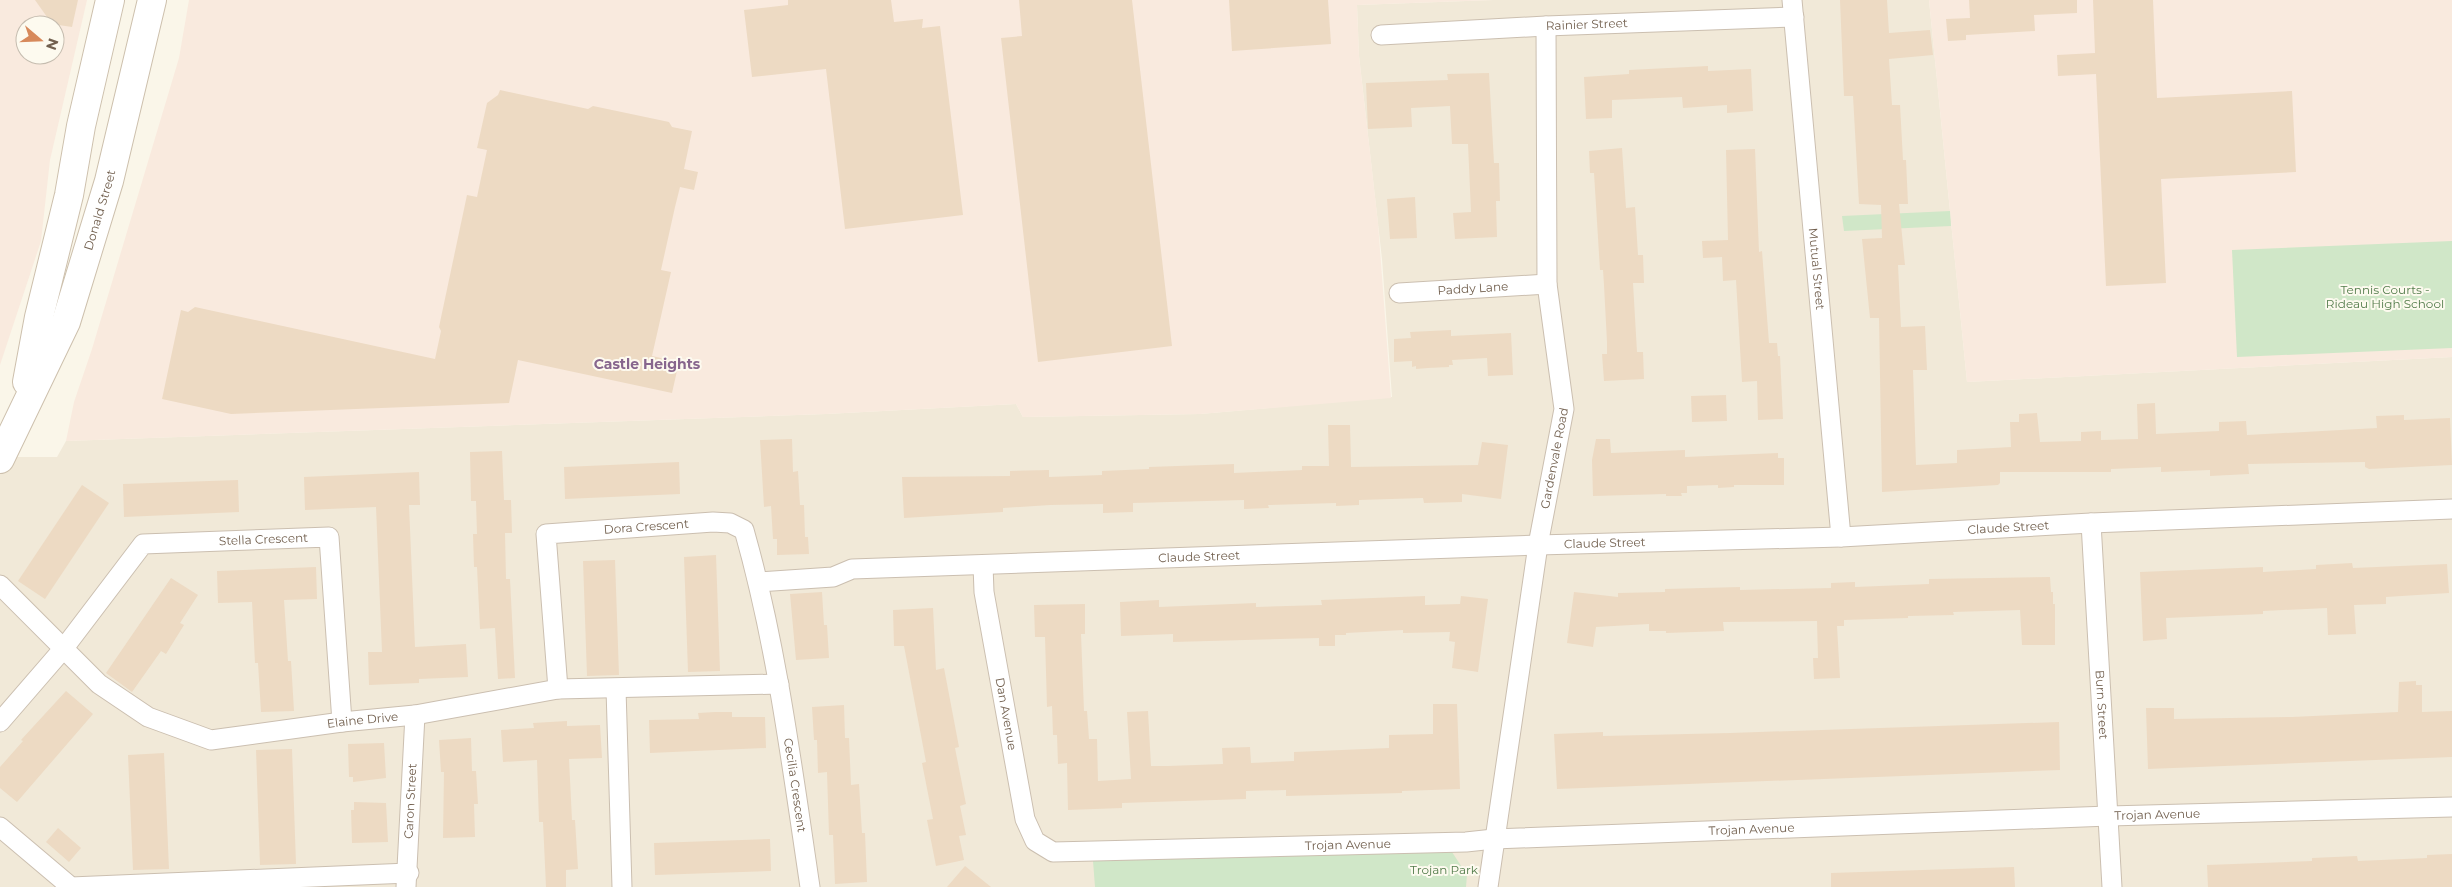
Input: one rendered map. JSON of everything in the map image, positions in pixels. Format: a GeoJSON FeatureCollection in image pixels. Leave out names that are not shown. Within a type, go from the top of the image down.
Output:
{"type":"FeatureCollection","features":[{"type":"Feature","properties":{"kind":"street","name":"Donald Street"},"geometry":{"type":"LineString","coordinates":[[22,413],[39,317],[69,194],[81,126],[110,0]]}},
{"type":"Feature","properties":{"kind":"street","name":"Donald Street"},"geometry":{"type":"LineString","coordinates":[[0,459],[66,322],[109,181],[152,0]]}},
{"type":"Feature","properties":{"kind":"street","name":"Rainier Street"},"geometry":{"type":"LineString","coordinates":[[1381,35],[1793,9]]}},
{"type":"Feature","properties":{"kind":"street","name":"Mutual Street"},"geometry":{"type":"LineString","coordinates":[[1793,9],[1841,537]]}},
{"type":"Feature","properties":{"kind":"street","name":"Gardenvale Road"},"geometry":{"type":"LineString","coordinates":[[1488,887],[1538,545],[1564,409],[1547,284],[1546,26]]}},
{"type":"Feature","properties":{"kind":"street","name":"Paddy Lane"},"geometry":{"type":"LineString","coordinates":[[1399,293],[1547,284]]}},
{"type":"Feature","properties":{"kind":"street","name":"Claude Street"},"geometry":{"type":"LineString","coordinates":[[759,582],[833,578],[852,569],[1538,545],[1841,537],[2091,523],[2452,509]]}},
{"type":"Feature","properties":{"kind":"street","name":"Dora Crescent"},"geometry":{"type":"LineString","coordinates":[[558,689],[546,534],[730,523],[744,530],[759,582],[779,684]]}},
{"type":"Feature","properties":{"kind":"street","name":"Burn Street"},"geometry":{"type":"LineString","coordinates":[[2091,523],[2112,887]]}},
{"type":"Feature","properties":{"kind":"street","name":"Stella Crescent"},"geometry":{"type":"LineString","coordinates":[[64,648],[142,544],[329,537],[342,722]]}},
{"type":"Feature","properties":{"kind":"street","name":"Dan Avenue"},"geometry":{"type":"LineString","coordinates":[[983,565],[984,592],[1025,819],[1035,841],[1053,852]]}},
{"type":"Feature","properties":{"kind":"street","name":"Elaine Drive"},"geometry":{"type":"LineString","coordinates":[[0,585],[99,684],[148,717],[211,740],[342,722],[416,715],[558,689],[779,684]]}},
{"type":"Feature","properties":{"kind":"street"},"geometry":{"type":"LineString","coordinates":[[0,722],[64,648]]}},
{"type":"Feature","properties":{"kind":"street","name":"Cecilia Crescent"},"geometry":{"type":"LineString","coordinates":[[779,684],[810,887]]}},
{"type":"Feature","properties":{"kind":"street"},"geometry":{"type":"LineString","coordinates":[[616,689],[622,887]]}},
{"type":"Feature","properties":{"kind":"street","name":"Caron Street"},"geometry":{"type":"LineString","coordinates":[[408,880],[416,715]]}},
{"type":"Feature","properties":{"kind":"street","name":"Trojan Avenue"},"geometry":{"type":"LineString","coordinates":[[1053,852],[1466,842],[1494,839],[2109,816],[2452,808]]}},
{"type":"Feature","properties":{"kind":"street"},"geometry":{"type":"LineString","coordinates":[[0,827],[71,887],[408,880]]}},
{"type":"Feature","properties":{"kind":"shaded area"},"geometry":{"type":"Polygon","coordinates":[[[0,0],[87,0],[50,160],[41,241],[0,365],[0,0]]]}},
{"type":"Feature","properties":{"kind":"shaded area"},"geometry":{"type":"Polygon","coordinates":[[[189,0],[1493,0],[1357,5],[1359,56],[1378,223],[1391,398],[1200,414],[1023,417],[1016,404],[826,414],[66,441],[74,402],[92,349],[179,58],[189,0]]]}},
{"type":"Feature","properties":{"kind":"shaded area"},"geometry":{"type":"Polygon","coordinates":[[[1493,0],[1929,0],[1967,382],[2452,357],[2452,887],[0,887],[0,457],[57,457],[66,441],[826,414],[1016,404],[1023,417],[1200,414],[1392,397],[1382,259],[1359,56],[1357,5],[1493,0]]]}},
{"type":"Feature","properties":{"kind":"shaded area"},"geometry":{"type":"Polygon","coordinates":[[[1929,0],[2452,0],[2452,357],[1967,382],[1929,0]]]}},
{"type":"Feature","properties":{"kind":"green space"},"geometry":{"type":"Polygon","coordinates":[[[1950,211],[1951,226],[1844,231],[1842,216],[1950,211]]]}},
{"type":"Feature","properties":{"kind":"green space","name":"Tennis Courts - Rideau High School"},"geometry":{"type":"Polygon","coordinates":[[[2452,241],[2452,348],[2237,357],[2232,250],[2452,241]]]}},
{"type":"Feature","properties":{"kind":"green space","name":"Trojan Park"},"geometry":{"type":"Polygon","coordinates":[[[1452,852],[1467,875],[1466,887],[1095,887],[1093,861],[1452,852]]]}},
{"type":"Feature","properties":{"kind":"building"},"geometry":{"type":"Polygon","coordinates":[[[35,0],[78,0],[72,27],[65,26],[65,15],[46,15],[35,0]]]}},
{"type":"Feature","properties":{"kind":"building"},"geometry":{"type":"Polygon","coordinates":[[[788,0],[891,0],[894,22],[923,19],[922,28],[940,26],[963,215],[845,229],[826,69],[752,77],[744,10],[788,5],[788,0]]]}},
{"type":"Feature","properties":{"kind":"building"},"geometry":{"type":"Polygon","coordinates":[[[1019,0],[1132,0],[1172,346],[1038,362],[1001,38],[1022,36],[1019,0]]]}},
{"type":"Feature","properties":{"kind":"building"},"geometry":{"type":"Polygon","coordinates":[[[1229,0],[1328,0],[1331,44],[1232,51],[1229,0]]]}},
{"type":"Feature","properties":{"kind":"building"},"geometry":{"type":"Polygon","coordinates":[[[1840,0],[1887,0],[1889,33],[1930,30],[1933,55],[1889,59],[1892,105],[1900,105],[1903,160],[1906,160],[1908,204],[1899,204],[1905,265],[1898,265],[1901,327],[1925,326],[1927,370],[1913,370],[1916,465],[1957,463],[1957,450],[2011,447],[2010,422],[2019,422],[2019,414],[2037,413],[2040,442],[2081,441],[2081,432],[2101,431],[2101,440],[2138,439],[2137,404],[2155,403],[2156,434],[2219,431],[2219,422],[2246,421],[2247,435],[2377,428],[2376,416],[2404,415],[2404,420],[2450,418],[2452,465],[2369,469],[2365,467],[2365,462],[2248,464],[2249,474],[2210,476],[2210,470],[2161,472],[2161,467],[2111,469],[2111,472],[2000,472],[2000,483],[1998,485],[1882,492],[1879,318],[1870,318],[1862,239],[1882,238],[1881,205],[1859,204],[1853,96],[1844,96],[1840,0]]]}},
{"type":"Feature","properties":{"kind":"building"},"geometry":{"type":"Polygon","coordinates":[[[1969,0],[2077,0],[2077,13],[2034,15],[2035,31],[1966,35],[1966,40],[1948,41],[1946,19],[1970,18],[1969,0]]]}},
{"type":"Feature","properties":{"kind":"building"},"geometry":{"type":"Polygon","coordinates":[[[2093,0],[2153,0],[2157,98],[2292,91],[2296,172],[2161,179],[2166,283],[2106,286],[2096,74],[2058,76],[2057,55],[2095,53],[2093,0]]]}},
{"type":"Feature","properties":{"kind":"building"},"geometry":{"type":"Polygon","coordinates":[[[1708,66],[1708,71],[1751,69],[1753,111],[1727,113],[1727,105],[1683,108],[1682,97],[1612,100],[1612,118],[1586,119],[1584,77],[1629,74],[1629,70],[1708,66]]]}},
{"type":"Feature","properties":{"kind":"building"},"geometry":{"type":"Polygon","coordinates":[[[1489,73],[1494,163],[1499,163],[1500,201],[1496,201],[1497,237],[1455,239],[1453,213],[1471,212],[1468,144],[1452,144],[1450,106],[1411,108],[1412,127],[1368,129],[1366,83],[1448,80],[1447,74],[1489,73]]]}},
{"type":"Feature","properties":{"kind":"building"},"geometry":{"type":"Polygon","coordinates":[[[500,90],[588,109],[593,106],[669,122],[672,127],[692,131],[684,169],[698,172],[694,190],[680,187],[675,207],[661,270],[671,272],[652,356],[679,362],[672,393],[518,360],[509,403],[231,414],[162,399],[181,310],[188,312],[195,307],[435,359],[441,331],[439,327],[467,195],[477,197],[487,150],[477,148],[487,103],[498,95],[500,90]]]}},
{"type":"Feature","properties":{"kind":"building"},"geometry":{"type":"Polygon","coordinates":[[[1622,148],[1626,208],[1635,207],[1638,255],[1643,255],[1644,283],[1633,283],[1637,352],[1643,352],[1644,379],[1604,381],[1602,354],[1607,354],[1607,342],[1604,285],[1603,270],[1600,270],[1594,173],[1590,173],[1589,151],[1622,148]]]}},
{"type":"Feature","properties":{"kind":"building"},"geometry":{"type":"Polygon","coordinates":[[[1755,149],[1759,252],[1762,251],[1769,343],[1777,343],[1778,356],[1780,356],[1783,419],[1758,420],[1757,381],[1742,382],[1736,280],[1723,281],[1722,257],[1703,258],[1702,241],[1728,240],[1726,150],[1755,149]]]}},
{"type":"Feature","properties":{"kind":"building"},"geometry":{"type":"Polygon","coordinates":[[[1415,197],[1417,238],[1390,239],[1387,199],[1415,197]]]}},
{"type":"Feature","properties":{"kind":"building"},"geometry":{"type":"Polygon","coordinates":[[[1451,330],[1451,336],[1511,333],[1513,375],[1488,376],[1487,358],[1452,360],[1453,365],[1449,365],[1449,367],[1416,369],[1416,366],[1412,367],[1412,361],[1394,362],[1394,339],[1411,338],[1410,332],[1451,330]]]}},
{"type":"Feature","properties":{"kind":"building"},"geometry":{"type":"Polygon","coordinates":[[[1726,395],[1727,421],[1692,422],[1691,396],[1726,395]]]}},
{"type":"Feature","properties":{"kind":"building"},"geometry":{"type":"Polygon","coordinates":[[[1328,425],[1350,425],[1351,467],[1478,465],[1482,442],[1508,445],[1501,499],[1462,494],[1462,502],[1424,503],[1423,498],[1359,500],[1359,505],[1336,506],[1336,503],[1268,505],[1269,508],[1244,509],[1244,500],[1133,503],[1133,512],[1103,513],[1103,504],[1050,505],[1003,508],[1003,512],[904,518],[902,477],[1010,476],[1010,471],[1049,470],[1049,477],[1102,475],[1102,471],[1149,469],[1149,467],[1234,464],[1234,473],[1302,470],[1302,466],[1329,466],[1328,425]]]}},
{"type":"Feature","properties":{"kind":"building"},"geometry":{"type":"Polygon","coordinates":[[[792,439],[793,472],[798,471],[800,505],[804,505],[805,537],[808,537],[809,554],[777,555],[777,539],[773,539],[771,506],[764,507],[760,440],[792,439]]]}},
{"type":"Feature","properties":{"kind":"building"},"geometry":{"type":"Polygon","coordinates":[[[1596,439],[1610,439],[1611,453],[1685,450],[1685,457],[1778,453],[1778,458],[1784,458],[1784,485],[1734,485],[1734,487],[1718,488],[1718,485],[1687,486],[1687,493],[1681,493],[1682,496],[1666,496],[1666,494],[1593,496],[1592,460],[1596,439]]]}},
{"type":"Feature","properties":{"kind":"building"},"geometry":{"type":"Polygon","coordinates":[[[502,451],[504,500],[511,500],[512,533],[505,533],[506,579],[510,579],[515,678],[498,679],[495,628],[480,629],[477,567],[474,567],[473,534],[477,534],[476,501],[471,501],[470,452],[502,451]]]}},
{"type":"Feature","properties":{"kind":"building"},"geometry":{"type":"Polygon","coordinates":[[[679,462],[680,494],[565,499],[564,467],[679,462]]]}},
{"type":"Feature","properties":{"kind":"building"},"geometry":{"type":"Polygon","coordinates":[[[419,472],[420,505],[409,505],[415,647],[466,644],[468,677],[419,679],[419,683],[369,685],[368,652],[382,652],[376,507],[305,510],[304,477],[419,472]]]}},
{"type":"Feature","properties":{"kind":"building"},"geometry":{"type":"Polygon","coordinates":[[[238,480],[239,512],[124,517],[123,484],[238,480]]]}},
{"type":"Feature","properties":{"kind":"building"},"geometry":{"type":"Polygon","coordinates":[[[82,485],[109,503],[45,599],[18,581],[82,485]]]}},
{"type":"Feature","properties":{"kind":"building"},"geometry":{"type":"Polygon","coordinates":[[[716,555],[720,671],[688,672],[684,557],[716,555]]]}},
{"type":"Feature","properties":{"kind":"building"},"geometry":{"type":"Polygon","coordinates":[[[615,560],[619,675],[587,676],[583,561],[615,560]]]}},
{"type":"Feature","properties":{"kind":"building"},"geometry":{"type":"Polygon","coordinates":[[[2352,563],[2353,568],[2447,564],[2449,593],[2386,597],[2386,604],[2354,605],[2356,634],[2328,635],[2327,608],[2263,611],[2263,614],[2166,618],[2167,639],[2143,641],[2140,572],[2263,567],[2263,572],[2316,569],[2316,565],[2352,563]]]}},
{"type":"Feature","properties":{"kind":"building"},"geometry":{"type":"Polygon","coordinates":[[[316,567],[317,599],[284,600],[294,711],[261,712],[258,663],[255,663],[252,602],[218,603],[217,571],[316,567]]]}},
{"type":"Feature","properties":{"kind":"building"},"geometry":{"type":"Polygon","coordinates":[[[2050,577],[2053,604],[2055,604],[2055,645],[2022,645],[2020,610],[1953,612],[1954,615],[1844,620],[1844,626],[1837,626],[1840,678],[1814,679],[1813,658],[1818,658],[1817,621],[1723,622],[1724,631],[1666,633],[1666,631],[1649,631],[1649,624],[1596,627],[1593,647],[1567,643],[1574,592],[1618,597],[1618,593],[1665,592],[1665,589],[1740,587],[1740,590],[1831,588],[1831,583],[1855,582],[1855,587],[1929,584],[1929,579],[2050,577]]]}},
{"type":"Feature","properties":{"kind":"building"},"geometry":{"type":"Polygon","coordinates":[[[171,578],[198,595],[180,623],[184,625],[166,654],[161,651],[132,692],[106,673],[171,578]]]}},
{"type":"Feature","properties":{"kind":"building"},"geometry":{"type":"Polygon","coordinates":[[[822,592],[829,658],[796,660],[790,594],[822,592]]]}},
{"type":"Feature","properties":{"kind":"building"},"geometry":{"type":"Polygon","coordinates":[[[1425,596],[1425,605],[1460,604],[1461,596],[1488,599],[1478,672],[1452,668],[1455,642],[1449,641],[1450,632],[1403,633],[1403,630],[1346,633],[1346,635],[1335,635],[1335,646],[1319,646],[1319,638],[1173,642],[1173,634],[1121,636],[1120,602],[1159,600],[1159,607],[1256,603],[1256,607],[1322,605],[1321,600],[1425,596]]]}},
{"type":"Feature","properties":{"kind":"building"},"geometry":{"type":"Polygon","coordinates":[[[1085,604],[1085,634],[1081,634],[1084,711],[1087,711],[1089,739],[1097,739],[1098,781],[1131,779],[1127,712],[1148,711],[1151,766],[1168,766],[1223,764],[1222,748],[1250,747],[1251,763],[1294,761],[1294,752],[1389,748],[1389,735],[1433,734],[1433,704],[1457,704],[1460,789],[1402,791],[1402,793],[1286,796],[1286,790],[1246,791],[1246,799],[1122,803],[1122,808],[1068,810],[1067,763],[1058,764],[1057,735],[1053,735],[1052,706],[1047,707],[1045,637],[1035,637],[1034,605],[1085,604]]]}},
{"type":"Feature","properties":{"kind":"building"},"geometry":{"type":"Polygon","coordinates":[[[933,608],[936,670],[944,668],[959,747],[955,748],[966,804],[960,806],[966,835],[959,836],[964,860],[936,866],[927,820],[933,819],[922,763],[926,762],[904,646],[894,646],[893,610],[933,608]]]}},
{"type":"Feature","properties":{"kind":"building"},"geometry":{"type":"Polygon","coordinates":[[[2416,681],[2416,685],[2422,685],[2422,712],[2452,711],[2452,757],[2148,769],[2146,708],[2174,708],[2174,719],[2292,717],[2398,712],[2399,682],[2416,681]]]}},
{"type":"Feature","properties":{"kind":"building"},"geometry":{"type":"Polygon","coordinates":[[[66,691],[93,714],[17,802],[0,788],[0,767],[23,741],[21,740],[66,691]]]}},
{"type":"Feature","properties":{"kind":"building"},"geometry":{"type":"Polygon","coordinates":[[[844,705],[845,738],[849,738],[851,785],[859,784],[862,833],[865,833],[867,882],[835,884],[833,835],[829,835],[827,772],[818,773],[817,740],[814,740],[812,707],[844,705]]]}},
{"type":"Feature","properties":{"kind":"building"},"geometry":{"type":"Polygon","coordinates":[[[732,712],[732,717],[765,717],[766,748],[650,753],[649,720],[699,719],[698,713],[732,712]]]}},
{"type":"Feature","properties":{"kind":"building"},"geometry":{"type":"Polygon","coordinates":[[[567,721],[567,726],[600,725],[602,758],[569,759],[572,820],[575,820],[578,869],[566,870],[566,887],[546,887],[543,822],[539,822],[537,760],[503,762],[501,730],[534,728],[533,723],[567,721]]]}},
{"type":"Feature","properties":{"kind":"building"},"geometry":{"type":"Polygon","coordinates":[[[2059,722],[2060,770],[1557,789],[1554,734],[1603,732],[1603,736],[1730,733],[2059,722]]]}},
{"type":"Feature","properties":{"kind":"building"},"geometry":{"type":"Polygon","coordinates":[[[471,738],[472,771],[476,771],[478,804],[474,804],[475,837],[443,838],[444,772],[441,772],[439,740],[471,738]]]}},
{"type":"Feature","properties":{"kind":"building"},"geometry":{"type":"Polygon","coordinates":[[[384,743],[386,778],[353,782],[353,777],[349,777],[348,744],[384,743]]]}},
{"type":"Feature","properties":{"kind":"building"},"geometry":{"type":"Polygon","coordinates":[[[292,749],[296,864],[260,865],[256,750],[292,749]]]}},
{"type":"Feature","properties":{"kind":"building"},"geometry":{"type":"Polygon","coordinates":[[[164,753],[169,869],[133,870],[128,755],[164,753]]]}},
{"type":"Feature","properties":{"kind":"building"},"geometry":{"type":"Polygon","coordinates":[[[354,802],[386,803],[388,842],[352,843],[351,810],[354,810],[354,802]]]}},
{"type":"Feature","properties":{"kind":"building"},"geometry":{"type":"Polygon","coordinates":[[[58,828],[81,848],[69,862],[46,842],[58,828]]]}},
{"type":"Feature","properties":{"kind":"building"},"geometry":{"type":"Polygon","coordinates":[[[770,839],[771,871],[655,875],[654,843],[770,839]]]}},
{"type":"Feature","properties":{"kind":"building"},"geometry":{"type":"Polygon","coordinates":[[[2452,854],[2452,887],[2208,887],[2207,865],[2312,861],[2312,858],[2357,856],[2358,861],[2427,858],[2427,855],[2452,854]]]}},
{"type":"Feature","properties":{"kind":"building"},"geometry":{"type":"Polygon","coordinates":[[[965,866],[991,887],[947,887],[965,866]]]}},
{"type":"Feature","properties":{"kind":"building"},"geometry":{"type":"Polygon","coordinates":[[[2014,867],[2015,887],[1831,887],[1831,873],[2014,867]]]}},
{"type":"Feature","properties":{"kind":"district","name":"Castle Heights"},"geometry":{"type":"Point","coordinates":[647,364]}}]}
